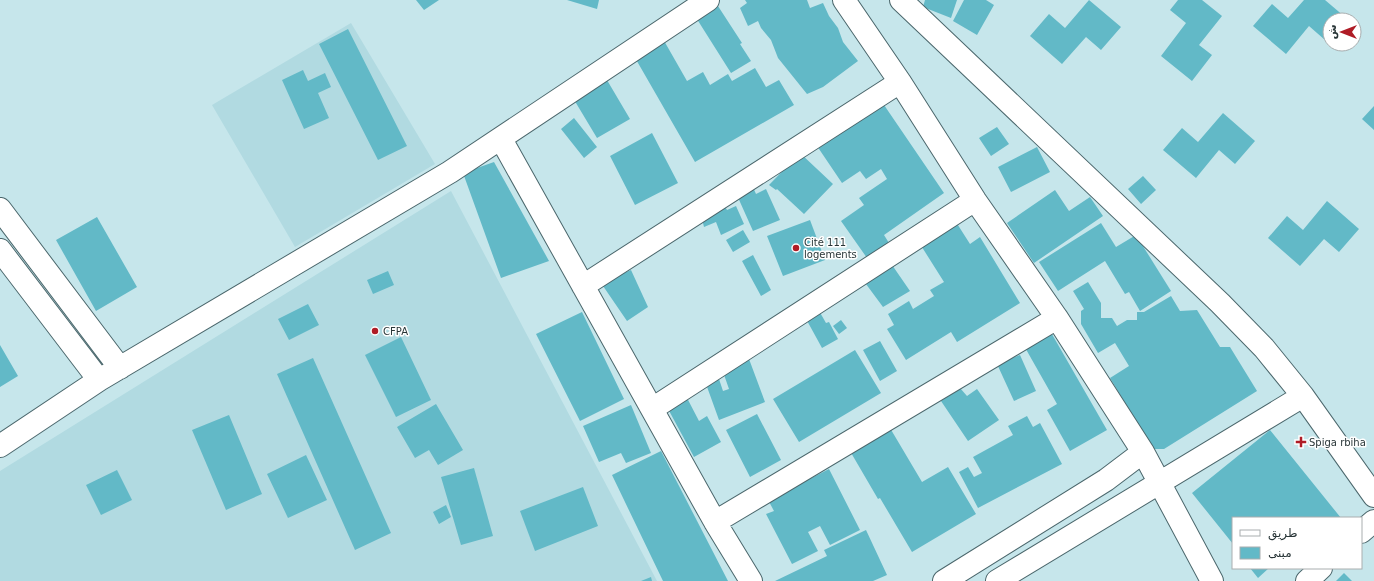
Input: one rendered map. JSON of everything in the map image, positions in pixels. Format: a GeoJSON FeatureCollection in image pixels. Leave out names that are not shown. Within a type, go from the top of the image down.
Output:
{"type":"FeatureCollection","features":[{"type":"Feature","properties":{"kind":"street"},"geometry":{"type":"LineString","coordinates":[[0,446],[99,380],[450,172],[708,0]]}},
{"type":"Feature","properties":{"kind":"street"},"geometry":{"type":"LineString","coordinates":[[844,0],[900,82],[975,200],[1057,318],[1143,452],[1212,581]]}},
{"type":"Feature","properties":{"kind":"street"},"geometry":{"type":"LineString","coordinates":[[903,1],[1220,303],[1264,348],[1303,396],[1374,496]]}},
{"type":"Feature","properties":{"kind":"street"},"geometry":{"type":"LineString","coordinates":[[583,286],[900,82]]}},
{"type":"Feature","properties":{"kind":"street"},"geometry":{"type":"LineString","coordinates":[[500,139],[715,522],[751,581]]}},
{"type":"Feature","properties":{"kind":"street"},"geometry":{"type":"LineString","coordinates":[[652,409],[975,200]]}},
{"type":"Feature","properties":{"kind":"street"},"geometry":{"type":"LineString","coordinates":[[0,209],[120,368]]}},
{"type":"Feature","properties":{"kind":"street"},"geometry":{"type":"LineString","coordinates":[[0,250],[99,380]]}},
{"type":"Feature","properties":{"kind":"street"},"geometry":{"type":"LineString","coordinates":[[715,522],[1057,318]]}},
{"type":"Feature","properties":{"kind":"street"},"geometry":{"type":"LineString","coordinates":[[997,581],[1303,396]]}},
{"type":"Feature","properties":{"kind":"street"},"geometry":{"type":"LineString","coordinates":[[944,581],[1106,480],[1143,452]]}},
{"type":"Feature","properties":{"kind":"street"},"geometry":{"type":"LineString","coordinates":[[1362,531],[1374,521]]}},
{"type":"Feature","properties":{"kind":"street"},"geometry":{"type":"LineString","coordinates":[[1307,581],[1320,569]]}},
{"type":"Feature","properties":{"kind":"shaded area"},"geometry":{"type":"Polygon","coordinates":[[[351,23],[435,164],[295,247],[212,105],[351,23]]]}},
{"type":"Feature","properties":{"kind":"shaded area","name":"CFPA"},"geometry":{"type":"Polygon","coordinates":[[[451,191],[657,581],[0,581],[0,471],[451,191]]]}},
{"type":"Feature","properties":{"kind":"building"},"geometry":{"type":"Polygon","coordinates":[[[416,0],[439,0],[424,10],[416,0]]]}},
{"type":"Feature","properties":{"kind":"building"},"geometry":{"type":"Polygon","coordinates":[[[567,0],[599,0],[597,9],[567,0]]]}},
{"type":"Feature","properties":{"kind":"building"},"geometry":{"type":"Polygon","coordinates":[[[745,0],[807,0],[810,8],[823,3],[829,16],[838,28],[843,42],[858,61],[823,87],[807,94],[778,58],[771,40],[761,28],[758,21],[748,26],[740,8],[747,3],[745,0]]]}},
{"type":"Feature","properties":{"kind":"building"},"geometry":{"type":"Polygon","coordinates":[[[925,0],[957,0],[951,18],[923,7],[925,0]]]}},
{"type":"Feature","properties":{"kind":"building"},"geometry":{"type":"Polygon","coordinates":[[[964,0],[986,0],[994,5],[977,35],[953,21],[964,0]]]}},
{"type":"Feature","properties":{"kind":"building"},"geometry":{"type":"Polygon","coordinates":[[[1089,0],[1121,27],[1101,50],[1086,37],[1062,64],[1030,36],[1049,14],[1065,28],[1089,0]]]}},
{"type":"Feature","properties":{"kind":"building"},"geometry":{"type":"Polygon","coordinates":[[[1178,0],[1202,0],[1222,16],[1199,45],[1212,55],[1192,81],[1161,56],[1186,23],[1170,10],[1178,0]]]}},
{"type":"Feature","properties":{"kind":"building"},"geometry":{"type":"Polygon","coordinates":[[[1304,0],[1325,0],[1339,12],[1322,12],[1322,37],[1309,26],[1286,54],[1253,26],[1272,4],[1288,18],[1304,0]]]}},
{"type":"Feature","properties":{"kind":"building"},"geometry":{"type":"Polygon","coordinates":[[[716,3],[742,43],[740,44],[751,61],[731,73],[695,16],[716,3]]]}},
{"type":"Feature","properties":{"kind":"building"},"geometry":{"type":"Polygon","coordinates":[[[348,29],[407,146],[378,160],[319,44],[348,29]]]}},
{"type":"Feature","properties":{"kind":"building"},"geometry":{"type":"Polygon","coordinates":[[[663,39],[687,81],[703,72],[710,85],[728,74],[732,81],[755,68],[766,87],[779,80],[794,105],[695,162],[634,56],[663,39]]]}},
{"type":"Feature","properties":{"kind":"building"},"geometry":{"type":"Polygon","coordinates":[[[303,70],[308,81],[325,73],[331,87],[318,93],[329,118],[304,129],[282,80],[303,70]]]}},
{"type":"Feature","properties":{"kind":"building"},"geometry":{"type":"Polygon","coordinates":[[[604,75],[630,119],[597,138],[573,98],[604,75]]]}},
{"type":"Feature","properties":{"kind":"building"},"geometry":{"type":"Polygon","coordinates":[[[882,102],[944,193],[884,235],[889,243],[867,258],[841,221],[864,205],[859,198],[887,179],[881,169],[866,179],[860,171],[842,183],[817,146],[882,102]]]}},
{"type":"Feature","properties":{"kind":"building"},"geometry":{"type":"Polygon","coordinates":[[[1374,106],[1374,130],[1362,119],[1374,106]]]}},
{"type":"Feature","properties":{"kind":"building"},"geometry":{"type":"Polygon","coordinates":[[[1223,113],[1255,141],[1235,164],[1219,150],[1196,178],[1163,150],[1182,128],[1198,142],[1223,113]]]}},
{"type":"Feature","properties":{"kind":"building"},"geometry":{"type":"Polygon","coordinates":[[[574,118],[597,147],[584,158],[561,129],[574,118]]]}},
{"type":"Feature","properties":{"kind":"building"},"geometry":{"type":"Polygon","coordinates":[[[997,127],[1009,144],[991,156],[979,138],[997,127]]]}},
{"type":"Feature","properties":{"kind":"building"},"geometry":{"type":"Polygon","coordinates":[[[652,133],[678,183],[635,205],[610,156],[652,133]]]}},
{"type":"Feature","properties":{"kind":"building"},"geometry":{"type":"Polygon","coordinates":[[[1037,147],[1050,172],[1011,192],[998,167],[1037,147]]]}},
{"type":"Feature","properties":{"kind":"building"},"geometry":{"type":"Polygon","coordinates":[[[800,153],[833,184],[804,214],[777,189],[776,190],[769,185],[800,153]]]}},
{"type":"Feature","properties":{"kind":"building"},"geometry":{"type":"Polygon","coordinates":[[[494,162],[549,261],[501,278],[463,173],[494,162]]]}},
{"type":"Feature","properties":{"kind":"building"},"geometry":{"type":"Polygon","coordinates":[[[1143,176],[1156,190],[1141,204],[1128,189],[1143,176]]]}},
{"type":"Feature","properties":{"kind":"building"},"geometry":{"type":"Polygon","coordinates":[[[752,185],[756,194],[766,189],[780,220],[753,231],[736,193],[752,185]]]}},
{"type":"Feature","properties":{"kind":"building"},"geometry":{"type":"Polygon","coordinates":[[[1055,190],[1069,211],[1090,197],[1103,216],[1034,263],[1007,223],[1055,190]]]}},
{"type":"Feature","properties":{"kind":"building"},"geometry":{"type":"Polygon","coordinates":[[[1327,201],[1359,229],[1339,252],[1324,239],[1300,266],[1268,238],[1287,216],[1303,230],[1327,201]]]}},
{"type":"Feature","properties":{"kind":"building"},"geometry":{"type":"Polygon","coordinates":[[[723,203],[727,210],[736,206],[744,224],[721,235],[716,222],[704,227],[701,215],[723,203]]]}},
{"type":"Feature","properties":{"kind":"building"},"geometry":{"type":"Polygon","coordinates":[[[97,217],[137,287],[96,311],[56,240],[97,217]]]}},
{"type":"Feature","properties":{"kind":"building","name":"Cité 111 logements"},"geometry":{"type":"Polygon","coordinates":[[[810,220],[825,260],[783,276],[767,236],[810,220]]]}},
{"type":"Feature","properties":{"kind":"building"},"geometry":{"type":"Polygon","coordinates":[[[956,222],[970,244],[980,237],[1020,303],[957,342],[951,332],[906,360],[887,329],[894,325],[888,314],[909,301],[913,309],[934,296],[930,290],[944,282],[920,244],[956,222]]]}},
{"type":"Feature","properties":{"kind":"building"},"geometry":{"type":"Polygon","coordinates":[[[1101,223],[1116,247],[1136,235],[1171,291],[1140,311],[1129,292],[1125,294],[1105,261],[1058,291],[1039,262],[1101,223]]]}},
{"type":"Feature","properties":{"kind":"building"},"geometry":{"type":"Polygon","coordinates":[[[743,230],[750,242],[733,252],[726,240],[743,230]]]}},
{"type":"Feature","properties":{"kind":"building"},"geometry":{"type":"Polygon","coordinates":[[[753,255],[771,290],[761,296],[742,261],[753,255]]]}},
{"type":"Feature","properties":{"kind":"building"},"geometry":{"type":"Polygon","coordinates":[[[890,262],[910,291],[883,307],[863,280],[890,262]]]}},
{"type":"Feature","properties":{"kind":"building"},"geometry":{"type":"Polygon","coordinates":[[[631,270],[648,307],[627,321],[601,283],[631,270]]]}},
{"type":"Feature","properties":{"kind":"building"},"geometry":{"type":"Polygon","coordinates":[[[388,271],[394,285],[373,294],[367,280],[388,271]]]}},
{"type":"Feature","properties":{"kind":"building"},"geometry":{"type":"Polygon","coordinates":[[[1088,282],[1101,303],[1101,318],[1112,318],[1117,326],[1127,320],[1137,320],[1137,312],[1144,312],[1171,296],[1180,311],[1197,310],[1220,347],[1230,347],[1257,391],[1164,449],[1153,449],[1110,378],[1129,366],[1115,343],[1098,353],[1081,324],[1081,311],[1084,309],[1073,291],[1088,282]]]}},
{"type":"Feature","properties":{"kind":"building"},"geometry":{"type":"Polygon","coordinates":[[[308,304],[319,325],[289,340],[278,319],[308,304]]]}},
{"type":"Feature","properties":{"kind":"building"},"geometry":{"type":"Polygon","coordinates":[[[818,309],[826,323],[829,322],[838,339],[822,348],[805,317],[818,309]]]}},
{"type":"Feature","properties":{"kind":"building"},"geometry":{"type":"Polygon","coordinates":[[[582,312],[624,399],[580,421],[536,334],[582,312]]]}},
{"type":"Feature","properties":{"kind":"building"},"geometry":{"type":"Polygon","coordinates":[[[841,320],[847,328],[839,334],[833,326],[841,320]]]}},
{"type":"Feature","properties":{"kind":"building"},"geometry":{"type":"Polygon","coordinates":[[[1049,329],[1107,430],[1070,451],[1047,410],[1057,404],[1023,344],[1049,329]]]}},
{"type":"Feature","properties":{"kind":"building"},"geometry":{"type":"Polygon","coordinates":[[[401,337],[431,400],[396,417],[365,355],[401,337]]]}},
{"type":"Feature","properties":{"kind":"building"},"geometry":{"type":"Polygon","coordinates":[[[880,341],[897,371],[880,381],[863,350],[880,341]]]}},
{"type":"Feature","properties":{"kind":"building"},"geometry":{"type":"Polygon","coordinates":[[[0,345],[18,376],[0,387],[0,345]]]}},
{"type":"Feature","properties":{"kind":"building"},"geometry":{"type":"Polygon","coordinates":[[[855,350],[881,393],[799,442],[773,399],[855,350]]]}},
{"type":"Feature","properties":{"kind":"building"},"geometry":{"type":"Polygon","coordinates":[[[1020,355],[1036,391],[1014,401],[997,364],[1020,355]]]}},
{"type":"Feature","properties":{"kind":"building"},"geometry":{"type":"Polygon","coordinates":[[[313,358],[391,533],[355,550],[277,374],[313,358]]]}},
{"type":"Feature","properties":{"kind":"building"},"geometry":{"type":"Polygon","coordinates":[[[749,359],[765,402],[719,420],[706,384],[719,379],[723,391],[729,389],[722,369],[749,359]]]}},
{"type":"Feature","properties":{"kind":"building"},"geometry":{"type":"Polygon","coordinates":[[[960,388],[967,396],[977,389],[999,420],[968,441],[941,401],[960,388]]]}},
{"type":"Feature","properties":{"kind":"building"},"geometry":{"type":"Polygon","coordinates":[[[686,396],[699,421],[707,416],[721,442],[694,457],[667,407],[686,396]]]}},
{"type":"Feature","properties":{"kind":"building"},"geometry":{"type":"Polygon","coordinates":[[[436,404],[463,450],[438,465],[429,450],[415,458],[397,427],[436,404]]]}},
{"type":"Feature","properties":{"kind":"building"},"geometry":{"type":"Polygon","coordinates":[[[631,405],[651,453],[626,463],[621,453],[599,462],[583,426],[631,405]]]}},
{"type":"Feature","properties":{"kind":"building"},"geometry":{"type":"Polygon","coordinates":[[[757,414],[781,460],[750,477],[726,430],[757,414]]]}},
{"type":"Feature","properties":{"kind":"building"},"geometry":{"type":"Polygon","coordinates":[[[229,415],[262,494],[226,510],[192,430],[229,415]]]}},
{"type":"Feature","properties":{"kind":"building"},"geometry":{"type":"Polygon","coordinates":[[[1027,416],[1033,427],[1040,423],[1062,464],[978,508],[959,472],[968,467],[974,477],[982,473],[973,457],[1013,435],[1008,426],[1027,416]]]}},
{"type":"Feature","properties":{"kind":"building"},"geometry":{"type":"Polygon","coordinates":[[[890,428],[922,482],[948,467],[976,514],[912,552],[880,498],[878,499],[850,451],[890,428]]]}},
{"type":"Feature","properties":{"kind":"building"},"geometry":{"type":"Polygon","coordinates":[[[1270,430],[1340,517],[1232,517],[1232,543],[1192,493],[1270,430]]]}},
{"type":"Feature","properties":{"kind":"building"},"geometry":{"type":"Polygon","coordinates":[[[661,451],[728,581],[663,581],[612,475],[661,451]]]}},
{"type":"Feature","properties":{"kind":"building"},"geometry":{"type":"Polygon","coordinates":[[[306,455],[327,500],[288,518],[267,474],[306,455]]]}},
{"type":"Feature","properties":{"kind":"building"},"geometry":{"type":"Polygon","coordinates":[[[474,468],[493,536],[461,545],[441,477],[474,468]]]}},
{"type":"Feature","properties":{"kind":"building"},"geometry":{"type":"Polygon","coordinates":[[[829,469],[860,530],[830,545],[820,526],[808,532],[818,551],[792,564],[766,514],[774,511],[767,498],[786,491],[829,469]]]}},
{"type":"Feature","properties":{"kind":"building"},"geometry":{"type":"Polygon","coordinates":[[[117,470],[132,500],[101,515],[86,485],[117,470]]]}},
{"type":"Feature","properties":{"kind":"building"},"geometry":{"type":"Polygon","coordinates":[[[583,487],[598,526],[535,551],[520,511],[583,487]]]}},
{"type":"Feature","properties":{"kind":"building"},"geometry":{"type":"Polygon","coordinates":[[[446,505],[451,517],[439,524],[433,512],[446,505]]]}},
{"type":"Feature","properties":{"kind":"building"},"geometry":{"type":"Polygon","coordinates":[[[866,530],[887,575],[873,581],[775,581],[827,556],[824,550],[866,530]]]}},
{"type":"Feature","properties":{"kind":"building"},"geometry":{"type":"Polygon","coordinates":[[[1251,569],[1268,569],[1258,578],[1251,569]]]}},
{"type":"Feature","properties":{"kind":"building"},"geometry":{"type":"Polygon","coordinates":[[[1344,573],[1352,581],[1336,581],[1344,573]]]}},
{"type":"Feature","properties":{"kind":"building"},"geometry":{"type":"Polygon","coordinates":[[[651,577],[652,581],[641,581],[651,577]]]}},
{"type":"Feature","properties":{"kind":"place","name":"Cité 111 logements"},"geometry":{"type":"Point","coordinates":[796,248]}},
{"type":"Feature","properties":{"kind":"place","name":"CFPA"},"geometry":{"type":"Point","coordinates":[375,331]}},
{"type":"Feature","properties":{"kind":"place","name":"Spiga rbiha"},"geometry":{"type":"Point","coordinates":[1301,442]}}]}
